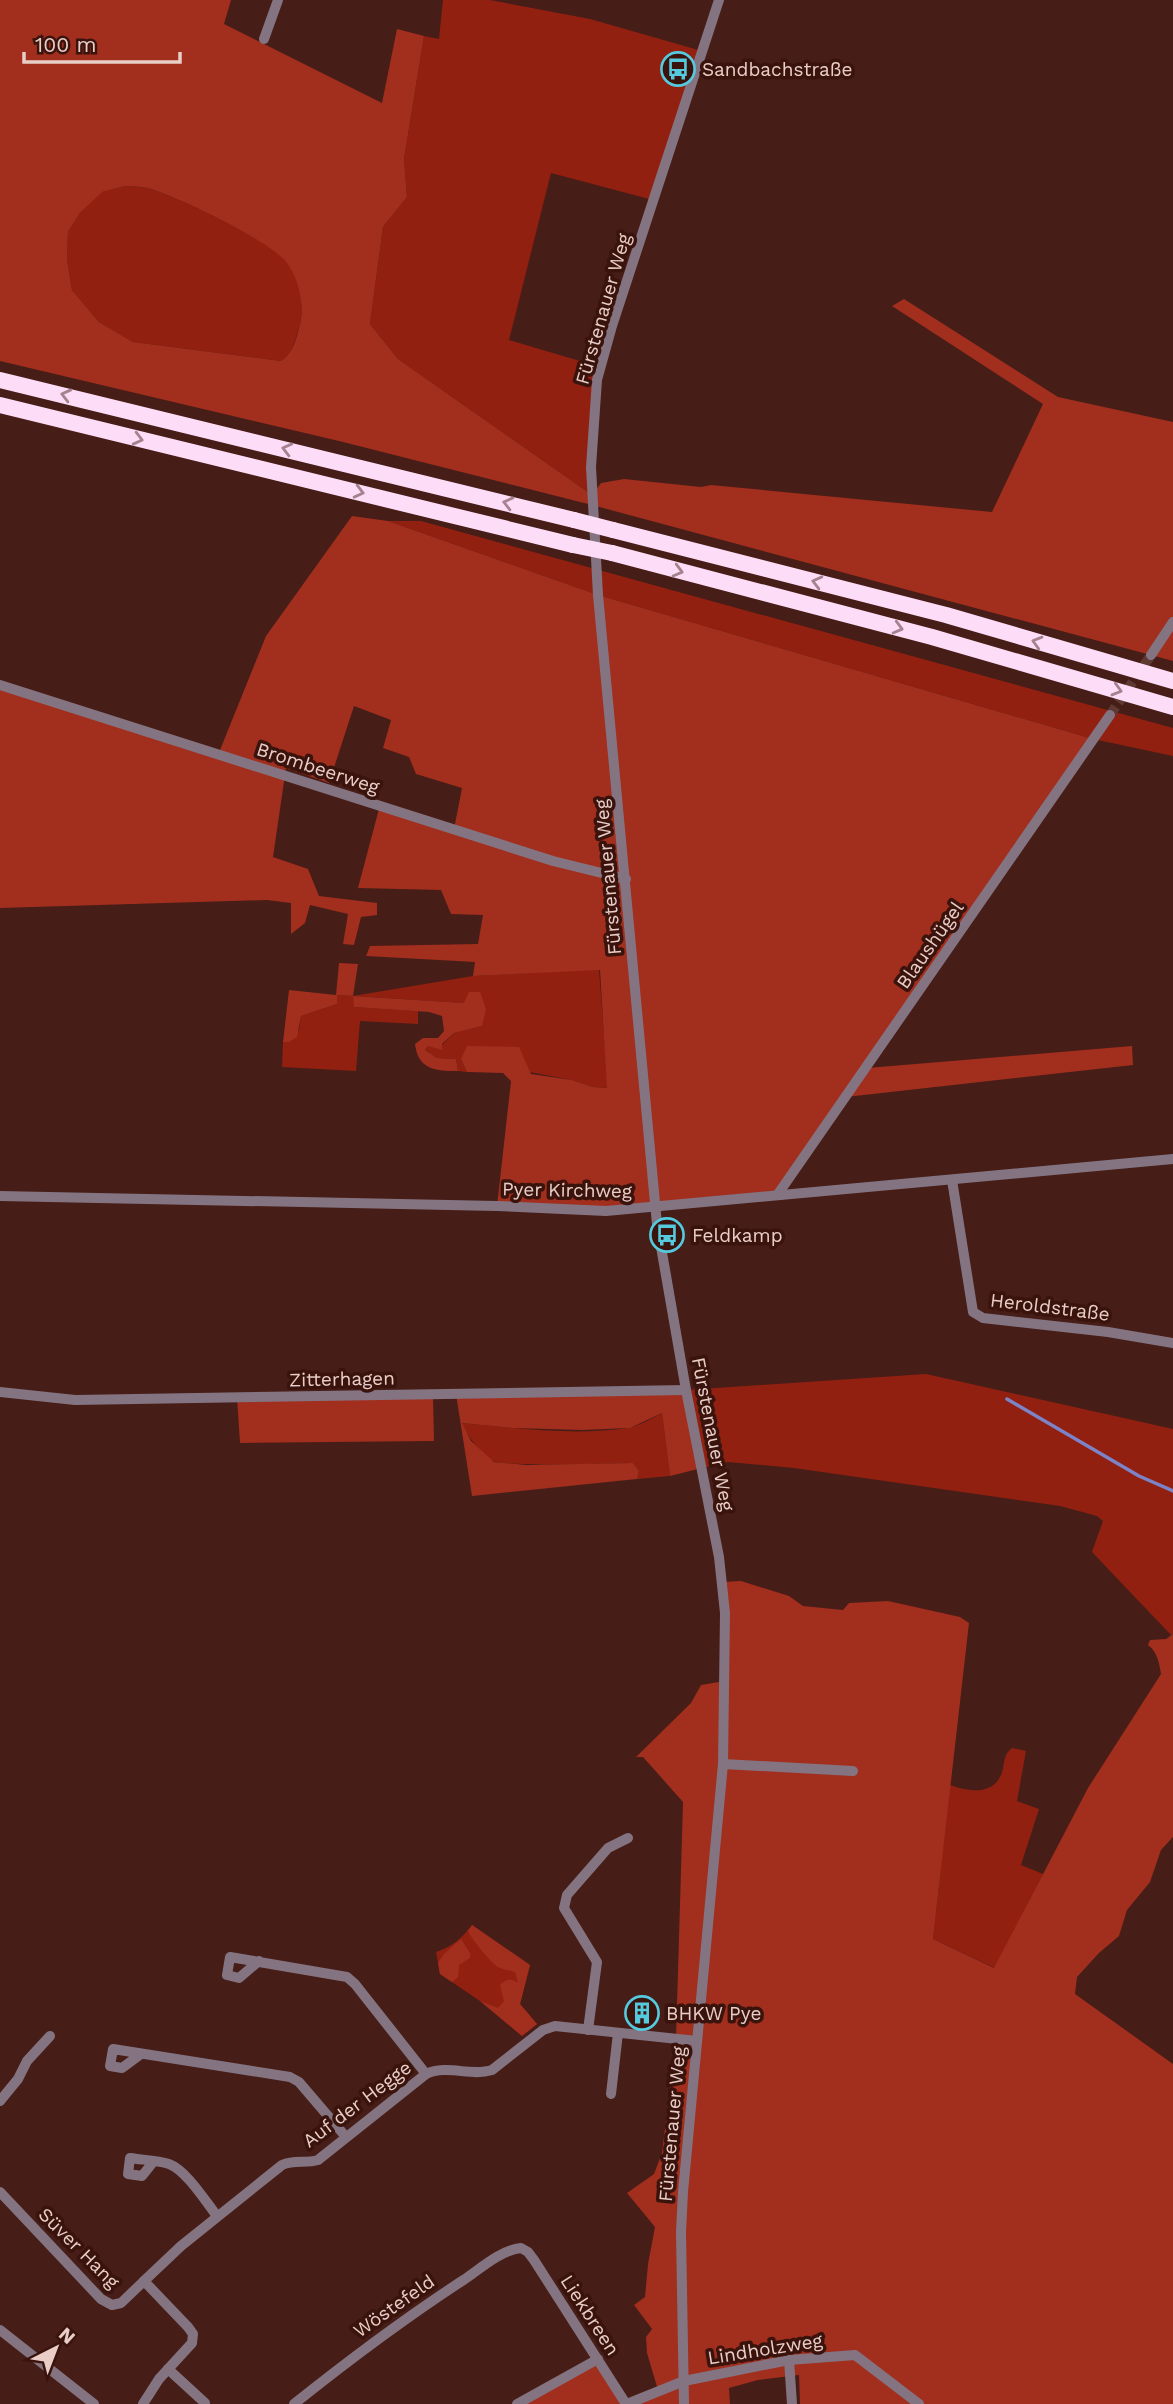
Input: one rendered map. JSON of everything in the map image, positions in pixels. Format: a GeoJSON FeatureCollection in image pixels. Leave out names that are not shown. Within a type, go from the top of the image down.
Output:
{"type":"FeatureCollection","features":[{"type":"Feature","properties":{"kind":"highway"},"geometry":{"type":"LineString","coordinates":[[0,380],[574,520],[946,615],[1173,681]]}},
{"type":"Feature","properties":{"kind":"highway"},"geometry":{"type":"LineString","coordinates":[[0,405],[612,554],[932,637],[1173,707]]}},
{"type":"Feature","properties":{"kind":"street"},"geometry":{"type":"LineString","coordinates":[[264,39],[278,0]]}},
{"type":"Feature","properties":{"kind":"street","name":"Fürstenauer Weg"},"geometry":{"type":"LineString","coordinates":[[684,2404],[681,2232],[723,1765],[723,1592],[656,1207],[598,595],[591,467],[597,380],[616,313],[719,0]]}},
{"type":"Feature","properties":{"kind":"street"},"geometry":{"type":"LineString","coordinates":[[1151,654],[1173,622]]}},
{"type":"Feature","properties":{"kind":"street","name":"Brombeerweg"},"geometry":{"type":"LineString","coordinates":[[0,685],[553,861],[626,879]]}},
{"type":"Feature","properties":{"kind":"street","name":"Blaushügel"},"geometry":{"type":"LineString","coordinates":[[778,1194],[1110,715]]}},
{"type":"Feature","properties":{"kind":"street","name":"Pyer Kirchweg"},"geometry":{"type":"LineString","coordinates":[[0,1196],[484,1205],[606,1211],[1173,1159]]}},
{"type":"Feature","properties":{"kind":"street","name":"Heroldstraße"},"geometry":{"type":"LineString","coordinates":[[952,1180],[973,1312],[983,1318],[1108,1332],[1173,1343]]}},
{"type":"Feature","properties":{"kind":"street","name":"Zitterhagen"},"geometry":{"type":"LineString","coordinates":[[0,1392],[75,1400],[686,1390]]}},
{"type":"Feature","properties":{"kind":"street"},"geometry":{"type":"LineString","coordinates":[[723,1765],[853,1771]]}},
{"type":"Feature","properties":{"kind":"street"},"geometry":{"type":"LineString","coordinates":[[588,2030],[597,1962],[564,1908],[567,1895],[608,1848],[628,1838]]}},
{"type":"Feature","properties":{"kind":"street"},"geometry":{"type":"LineString","coordinates":[[259,1961],[346,1976],[426,2074]]}},
{"type":"Feature","properties":{"kind":"street","name":"Auf der Hegge"},"geometry":{"type":"LineString","coordinates":[[144,2281],[181,2246],[282,2165],[292,2160],[307,2164],[318,2160],[426,2074],[438,2068],[482,2073],[492,2070],[543,2030],[555,2026],[697,2041]]}},
{"type":"Feature","properties":{"kind":"street"},"geometry":{"type":"LineString","coordinates":[[611,2094],[618,2033]]}},
{"type":"Feature","properties":{"kind":"street"},"geometry":{"type":"LineString","coordinates":[[0,2101],[18,2079],[27,2061],[50,2036]]}},
{"type":"Feature","properties":{"kind":"street"},"geometry":{"type":"LineString","coordinates":[[141,2054],[290,2077],[299,2082],[346,2137]]}},
{"type":"Feature","properties":{"kind":"street"},"geometry":{"type":"LineString","coordinates":[[154,2161],[176,2168],[217,2216]]}},
{"type":"Feature","properties":{"kind":"street","name":"Süver Hang"},"geometry":{"type":"LineString","coordinates":[[0,2192],[101,2299],[112,2305],[121,2303],[144,2281],[193,2334],[192,2343],[168,2369],[143,2404]]}},
{"type":"Feature","properties":{"kind":"street","name":"Liekbreen"},"geometry":{"type":"LineString","coordinates":[[521,2248],[528,2252],[627,2404]]}},
{"type":"Feature","properties":{"kind":"street","name":"Wöstefeld"},"geometry":{"type":"LineString","coordinates":[[294,2404],[356,2354],[437,2297],[505,2253],[521,2248]]}},
{"type":"Feature","properties":{"kind":"street"},"geometry":{"type":"LineString","coordinates":[[0,2330],[94,2404]]}},
{"type":"Feature","properties":{"kind":"street","name":"Lindholzweg"},"geometry":{"type":"LineString","coordinates":[[627,2404],[684,2381],[789,2360],[855,2355],[919,2404]]}},
{"type":"Feature","properties":{"kind":"street"},"geometry":{"type":"LineString","coordinates":[[517,2404],[598,2359]]}},
{"type":"Feature","properties":{"kind":"street"},"geometry":{"type":"LineString","coordinates":[[789,2360],[792,2404]]}},
{"type":"Feature","properties":{"kind":"street"},"geometry":{"type":"LineString","coordinates":[[168,2369],[205,2403]]}},
{"type":"Feature","properties":{"kind":"shaded area"},"geometry":{"type":"Polygon","coordinates":[[[0,0],[231,0],[224,24],[382,103],[397,29],[424,36],[404,159],[407,197],[383,227],[370,324],[398,359],[592,495],[601,483],[624,479],[992,512],[1043,404],[892,306],[904,299],[1058,397],[1173,422],[1173,661],[592,505],[339,441],[0,361],[0,0]],[[125,186],[102,192],[80,213],[68,232],[67,259],[72,290],[99,322],[133,342],[281,361],[296,340],[302,309],[297,284],[287,263],[244,232],[202,210],[151,189],[125,186]]]}},
{"type":"Feature","properties":{"kind":"shaded area"},"geometry":{"type":"Polygon","coordinates":[[[443,0],[490,0],[590,19],[702,51],[653,200],[551,173],[509,340],[600,367],[592,495],[398,359],[370,324],[383,227],[407,197],[404,159],[424,36],[439,39],[443,0]]]}},
{"type":"Feature","properties":{"kind":"shaded area"},"geometry":{"type":"Polygon","coordinates":[[[125,186],[151,189],[202,210],[245,232],[288,263],[298,284],[302,309],[295,340],[281,361],[133,342],[99,322],[72,290],[67,259],[68,232],[80,213],[101,192],[125,186]]]}},
{"type":"Feature","properties":{"kind":"shaded area"},"geometry":{"type":"Polygon","coordinates":[[[352,516],[388,521],[598,595],[1093,739],[867,1068],[1132,1046],[1133,1065],[846,1097],[778,1194],[646,1208],[497,1206],[511,1081],[503,1073],[467,1072],[461,1059],[467,1046],[519,1047],[531,1074],[607,1088],[600,970],[473,976],[475,962],[366,956],[370,946],[478,944],[483,915],[451,914],[441,890],[358,888],[380,805],[454,829],[462,788],[416,774],[409,757],[383,748],[391,720],[354,706],[329,783],[286,768],[273,857],[308,869],[319,896],[377,903],[377,915],[361,917],[354,945],[343,944],[348,914],[310,905],[305,923],[291,934],[291,903],[267,900],[0,908],[0,687],[218,755],[266,636],[352,516]]]}},
{"type":"Feature","properties":{"kind":"shaded area"},"geometry":{"type":"Polygon","coordinates":[[[388,521],[421,521],[1173,728],[1173,756],[1093,739],[598,595],[388,521]]]}},
{"type":"Feature","properties":{"kind":"shaded area"},"geometry":{"type":"Polygon","coordinates":[[[339,963],[358,964],[353,996],[337,995],[337,1004],[301,1016],[297,1037],[283,1042],[289,990],[336,995],[339,963]]]}},
{"type":"Feature","properties":{"kind":"shaded area"},"geometry":{"type":"Polygon","coordinates":[[[599,969],[608,1088],[461,1059],[467,1072],[458,1071],[456,1059],[437,1058],[425,1050],[428,1046],[442,1045],[454,1033],[482,1026],[464,1003],[353,996],[473,976],[599,969]]]}},
{"type":"Feature","properties":{"kind":"shaded area"},"geometry":{"type":"Polygon","coordinates":[[[469,992],[480,992],[486,1009],[482,1026],[454,1033],[442,1044],[442,1050],[428,1046],[425,1050],[437,1058],[456,1059],[458,1071],[442,1070],[424,1064],[415,1044],[423,1038],[438,1038],[444,1031],[442,1016],[429,1012],[354,1007],[353,996],[464,1003],[469,992]]]}},
{"type":"Feature","properties":{"kind":"shaded area"},"geometry":{"type":"Polygon","coordinates":[[[337,995],[353,996],[355,1007],[418,1011],[418,1024],[360,1021],[356,1071],[282,1067],[283,1042],[289,1042],[299,1030],[301,1016],[337,1004],[337,995]]]}},
{"type":"Feature","properties":{"kind":"shaded area"},"geometry":{"type":"Polygon","coordinates":[[[926,1374],[1173,1429],[1173,1634],[1171,1635],[1092,1552],[1103,1521],[1097,1516],[1060,1506],[794,1468],[728,1462],[702,1468],[686,1390],[926,1374]]]}},
{"type":"Feature","properties":{"kind":"shaded area"},"geometry":{"type":"Polygon","coordinates":[[[686,1390],[702,1468],[670,1476],[662,1413],[630,1428],[513,1428],[462,1423],[471,1441],[494,1462],[526,1465],[633,1463],[639,1471],[637,1479],[472,1496],[456,1394],[686,1390]]]}},
{"type":"Feature","properties":{"kind":"shaded area"},"geometry":{"type":"Polygon","coordinates":[[[452,1394],[433,1395],[434,1441],[240,1443],[237,1398],[452,1394]]]}},
{"type":"Feature","properties":{"kind":"shaded area"},"geometry":{"type":"Polygon","coordinates":[[[662,1413],[670,1476],[637,1479],[639,1471],[633,1463],[515,1464],[491,1460],[474,1443],[461,1423],[544,1430],[608,1430],[632,1427],[662,1413]]]}},
{"type":"Feature","properties":{"kind":"shaded area"},"geometry":{"type":"Polygon","coordinates":[[[741,1581],[789,1596],[803,1606],[843,1610],[849,1603],[888,1601],[960,1617],[969,1623],[933,1939],[994,1968],[1088,1788],[1161,1674],[1156,1655],[1148,1645],[1150,1640],[1166,1639],[1173,1634],[1173,1837],[1161,1850],[1150,1882],[1127,1910],[1119,1936],[1077,1977],[1075,1994],[1173,2064],[1173,2404],[800,2404],[799,2375],[758,2380],[729,2388],[730,2404],[627,2404],[658,2390],[647,2353],[646,2337],[652,2329],[634,2305],[645,2297],[655,2227],[627,2193],[654,2174],[662,2153],[676,2039],[683,1802],[643,1757],[636,1757],[691,1703],[701,1685],[725,1681],[722,1582],[741,1581]]]}},
{"type":"Feature","properties":{"kind":"shaded area"},"geometry":{"type":"Polygon","coordinates":[[[1012,1748],[1026,1751],[1017,1801],[1039,1809],[1021,1865],[1043,1874],[995,1968],[933,1939],[950,1785],[972,1790],[987,1789],[998,1780],[1006,1756],[1012,1748]]]}},
{"type":"Feature","properties":{"kind":"shaded area"},"geometry":{"type":"Polygon","coordinates":[[[472,1925],[530,1965],[520,2004],[537,2024],[522,2036],[480,2001],[440,1974],[436,1952],[456,1942],[472,1925]]]}},
{"type":"Feature","properties":{"kind":"shaded area"},"geometry":{"type":"Polygon","coordinates":[[[472,1925],[530,1965],[520,2004],[537,2024],[522,2036],[480,2001],[498,2008],[504,2001],[500,1985],[509,1980],[518,1983],[515,1972],[498,1967],[477,1944],[468,1931],[472,1925]]]}},
{"type":"Feature","properties":{"kind":"shaded area"},"geometry":{"type":"Polygon","coordinates":[[[461,1939],[470,1953],[470,1958],[459,1965],[458,1977],[452,1982],[440,1974],[438,1963],[461,1939]]]}},
{"type":"Feature","properties":{"kind":"shaded area"},"geometry":{"type":"Polygon","coordinates":[[[598,2359],[626,2404],[517,2404],[598,2359]]]}},
{"type":"Feature","properties":{"kind":"waterway"},"geometry":{"type":"LineString","coordinates":[[1007,1399],[1139,1476],[1173,1491]]}},
{"type":"Feature","properties":{"kind":"tunnel"},"geometry":{"type":"LineString","coordinates":[[1110,715],[1151,655]]}},
{"type":"Feature","properties":{"kind":"place","name":"Sandbachstraße"},"geometry":{"type":"Point","coordinates":[678,69]}},
{"type":"Feature","properties":{"kind":"place","name":"Feldkamp"},"geometry":{"type":"Point","coordinates":[667,1235]}},
{"type":"Feature","properties":{"kind":"place","name":"BHKW Pye"},"geometry":{"type":"Point","coordinates":[642,2013]}}]}
